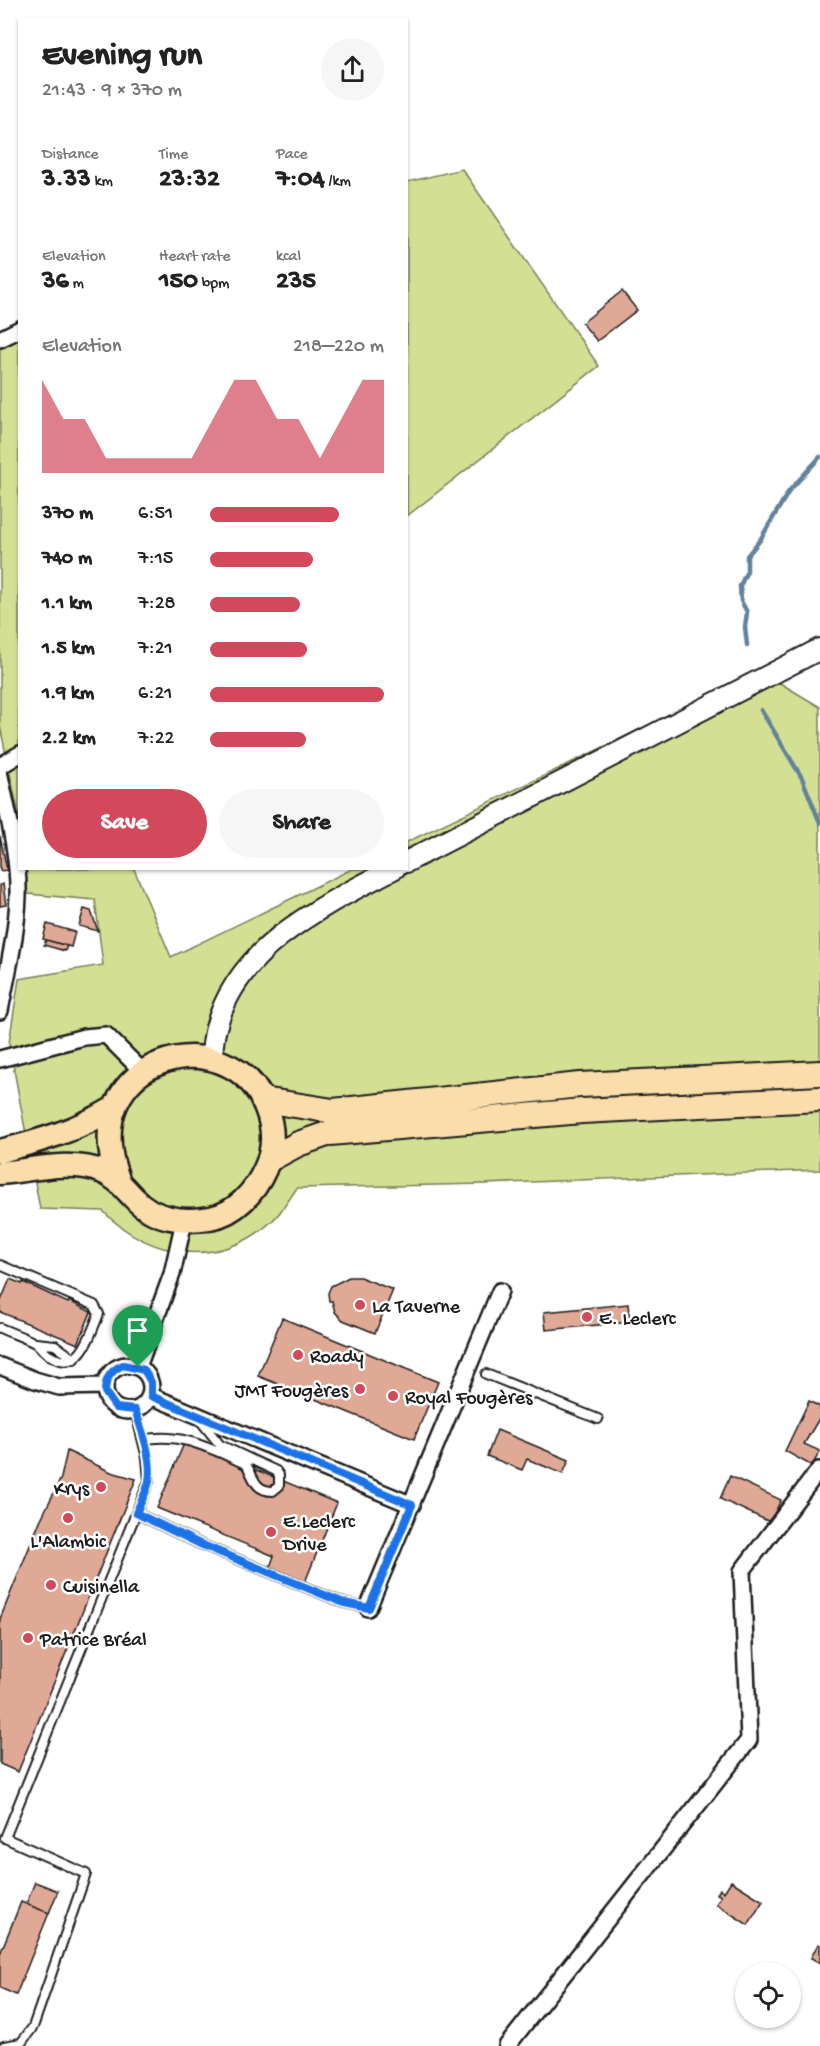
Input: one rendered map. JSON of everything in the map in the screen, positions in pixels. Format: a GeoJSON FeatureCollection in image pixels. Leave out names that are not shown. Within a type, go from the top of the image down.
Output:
{"type":"FeatureCollection","features":[{"type":"Feature","properties":{"kind":"highway"},"geometry":{"type":"LineString","coordinates":[[263,1100],[333,1111],[580,1085],[820,1073]]}},
{"type":"Feature","properties":{"kind":"highway"},"geometry":{"type":"LineString","coordinates":[[270,1160],[298,1144],[330,1134],[582,1111],[820,1099]]}},
{"type":"Feature","properties":{"kind":"main road"},"geometry":{"type":"LineString","coordinates":[[408,861],[820,649]]}},
{"type":"Feature","properties":{"kind":"main road"},"geometry":{"type":"LineString","coordinates":[[211,1059],[216,1027],[232,992],[251,963],[286,929],[391,870]]}},
{"type":"Feature","properties":{"kind":"main road"},"geometry":{"type":"LineString","coordinates":[[188,1057],[211,1059],[241,1075],[263,1100],[271,1129],[270,1160],[258,1185],[238,1206],[212,1218],[184,1221],[158,1215],[135,1200],[118,1179],[110,1156],[108,1140],[114,1108],[126,1088],[143,1072],[164,1061],[188,1057]]}},
{"type":"Feature","properties":{"kind":"main road"},"geometry":{"type":"LineString","coordinates":[[0,1150],[45,1140],[83,1126],[114,1108]]}},
{"type":"Feature","properties":{"kind":"main road"},"geometry":{"type":"LineString","coordinates":[[0,1173],[63,1166],[101,1171],[118,1179]]}},
{"type":"Feature","properties":{"kind":"street"},"geometry":{"type":"LineString","coordinates":[[0,339],[18,330]]}},
{"type":"Feature","properties":{"kind":"street"},"geometry":{"type":"LineString","coordinates":[[0,766],[18,755]]}},
{"type":"Feature","properties":{"kind":"street"},"geometry":{"type":"LineString","coordinates":[[0,776],[13,840],[18,894],[15,932],[0,1011]]}},
{"type":"Feature","properties":{"kind":"street"},"geometry":{"type":"LineString","coordinates":[[0,1059],[84,1037],[106,1035],[143,1072]]}},
{"type":"Feature","properties":{"kind":"street"},"geometry":{"type":"LineString","coordinates":[[138,1367],[172,1274],[184,1221]]}},
{"type":"Feature","properties":{"kind":"street"},"geometry":{"type":"LineString","coordinates":[[369,1608],[500,1291]]}},
{"type":"Feature","properties":{"kind":"street"},"geometry":{"type":"LineString","coordinates":[[123,1365],[138,1367],[144,1370],[151,1382],[151,1396],[147,1402],[135,1410],[116,1408],[107,1398],[105,1386],[107,1379],[123,1365]]}},
{"type":"Feature","properties":{"kind":"street"},"geometry":{"type":"LineString","coordinates":[[0,1366],[59,1387],[105,1386]]}},
{"type":"Feature","properties":{"kind":"street"},"geometry":{"type":"LineString","coordinates":[[151,1396],[412,1505]]}},
{"type":"Feature","properties":{"kind":"street"},"geometry":{"type":"LineString","coordinates":[[507,2046],[749,1740],[742,1571],[819,1470]]}},
{"type":"Feature","properties":{"kind":"lane"},"geometry":{"type":"LineString","coordinates":[[0,1265],[98,1309],[99,1314],[81,1354],[64,1362],[48,1355],[36,1343],[0,1328]]}},
{"type":"Feature","properties":{"kind":"lane"},"geometry":{"type":"LineString","coordinates":[[486,1374],[598,1419]]}},
{"type":"Feature","properties":{"kind":"lane"},"geometry":{"type":"LineString","coordinates":[[4,2046],[21,2043],[33,2026],[86,1874],[5,1838],[149,1481],[143,1440],[135,1410]]}},
{"type":"Feature","properties":{"kind":"lane"},"geometry":{"type":"LineString","coordinates":[[143,1440],[178,1438],[194,1442],[246,1464],[256,1485],[265,1491],[273,1491],[279,1486],[279,1476],[276,1471],[220,1445],[195,1414]]}},
{"type":"Feature","properties":{"kind":"lane"},"geometry":{"type":"LineString","coordinates":[[136,1513],[200,1544],[344,1603],[369,1608]]}},
{"type":"Feature","properties":{"kind":"green space"},"geometry":{"type":"Polygon","coordinates":[[[462,169],[599,366],[408,515],[408,182],[462,169]]]}},
{"type":"Feature","properties":{"kind":"green space"},"geometry":{"type":"Polygon","coordinates":[[[18,337],[18,811],[0,726],[0,346],[18,337]]]}},
{"type":"Feature","properties":{"kind":"green space"},"geometry":{"type":"Polygon","coordinates":[[[760,671],[820,707],[820,1170],[484,1184],[297,1188],[276,1217],[252,1236],[231,1246],[208,1252],[186,1252],[163,1248],[142,1240],[121,1227],[103,1211],[40,1209],[9,1043],[19,979],[103,965],[95,900],[28,894],[25,870],[134,870],[171,957],[350,870],[408,870],[408,842],[760,671]]]}},
{"type":"Feature","properties":{"kind":"building"},"geometry":{"type":"Polygon","coordinates":[[[622,291],[637,310],[597,341],[582,323],[622,291]]]}},
{"type":"Feature","properties":{"kind":"building"},"geometry":{"type":"Polygon","coordinates":[[[0,836],[7,870],[0,871],[0,836]]]}},
{"type":"Feature","properties":{"kind":"building"},"geometry":{"type":"Polygon","coordinates":[[[3,884],[6,905],[0,906],[0,885],[3,884]]]}},
{"type":"Feature","properties":{"kind":"building"},"geometry":{"type":"Polygon","coordinates":[[[84,909],[91,911],[98,931],[79,926],[84,909]]]}},
{"type":"Feature","properties":{"kind":"building"},"geometry":{"type":"Polygon","coordinates":[[[47,924],[75,932],[71,947],[43,939],[47,924]]]}},
{"type":"Feature","properties":{"kind":"building"},"geometry":{"type":"Polygon","coordinates":[[[46,940],[67,946],[65,951],[44,945],[46,940]]]}},
{"type":"Feature","properties":{"kind":"building","name":"La Taverne"},"geometry":{"type":"Polygon","coordinates":[[[349,1277],[360,1277],[393,1290],[375,1333],[343,1320],[335,1312],[332,1301],[329,1301],[328,1293],[331,1286],[349,1277]]]}},
{"type":"Feature","properties":{"kind":"building"},"geometry":{"type":"Polygon","coordinates":[[[10,1279],[22,1284],[23,1282],[91,1312],[78,1344],[0,1312],[0,1303],[10,1279]]]}},
{"type":"Feature","properties":{"kind":"building","name":"E. Leclerc"},"geometry":{"type":"Polygon","coordinates":[[[628,1304],[630,1322],[546,1330],[544,1312],[628,1304]]]}},
{"type":"Feature","properties":{"kind":"building"},"geometry":{"type":"Polygon","coordinates":[[[282,1318],[438,1382],[414,1439],[258,1376],[282,1318]]]}},
{"type":"Feature","properties":{"kind":"building"},"geometry":{"type":"Polygon","coordinates":[[[809,1401],[820,1407],[820,1417],[804,1444],[820,1451],[812,1466],[785,1451],[809,1401]]]}},
{"type":"Feature","properties":{"kind":"building"},"geometry":{"type":"Polygon","coordinates":[[[497,1430],[569,1460],[563,1474],[527,1459],[522,1470],[487,1456],[497,1430]]]}},
{"type":"Feature","properties":{"kind":"building","name":"E.Leclerc Drive"},"geometry":{"type":"Polygon","coordinates":[[[185,1441],[337,1503],[305,1582],[270,1567],[274,1556],[157,1508],[185,1441]]]}},
{"type":"Feature","properties":{"kind":"building"},"geometry":{"type":"Polygon","coordinates":[[[67,1451],[111,1472],[136,1479],[18,1772],[0,1764],[0,1619],[40,1521],[61,1478],[67,1451]]]}},
{"type":"Feature","properties":{"kind":"building"},"geometry":{"type":"Polygon","coordinates":[[[730,1476],[781,1500],[770,1522],[720,1499],[730,1476]]]}},
{"type":"Feature","properties":{"kind":"building"},"geometry":{"type":"Polygon","coordinates":[[[731,1881],[763,1901],[748,1925],[716,1904],[721,1896],[717,1894],[720,1889],[724,1892],[731,1881]]]}},
{"type":"Feature","properties":{"kind":"building"},"geometry":{"type":"Polygon","coordinates":[[[35,1882],[58,1891],[49,1913],[26,1904],[35,1882]]]}},
{"type":"Feature","properties":{"kind":"building"},"geometry":{"type":"Polygon","coordinates":[[[21,1902],[49,1913],[16,1995],[0,1988],[0,1954],[21,1902]]]}},
{"type":"Feature","properties":{"kind":"building"},"geometry":{"type":"Polygon","coordinates":[[[818,1944],[820,1945],[820,1963],[811,1958],[818,1944]]]}},
{"type":"Feature","properties":{"kind":"waterway"},"geometry":{"type":"LineString","coordinates":[[747,645],[745,627],[747,612],[741,601],[740,586],[747,571],[747,556],[760,540],[789,491],[820,457]]}},
{"type":"Feature","properties":{"kind":"waterway"},"geometry":{"type":"LineString","coordinates":[[761,710],[802,778],[820,823]]}},
{"type":"Feature","properties":{"kind":"place","name":"La Taverne"},"geometry":{"type":"Point","coordinates":[360,1305]}},
{"type":"Feature","properties":{"kind":"place","name":"E. Leclerc"},"geometry":{"type":"Point","coordinates":[587,1317]}},
{"type":"Feature","properties":{"kind":"place","name":"Roady"},"geometry":{"type":"Point","coordinates":[298,1355]}},
{"type":"Feature","properties":{"kind":"place","name":"JMT Fougères"},"geometry":{"type":"Point","coordinates":[360,1389]}},
{"type":"Feature","properties":{"kind":"place","name":"Royal Fougères"},"geometry":{"type":"Point","coordinates":[393,1396]}},
{"type":"Feature","properties":{"kind":"place","name":"Krys"},"geometry":{"type":"Point","coordinates":[101,1487]}},
{"type":"Feature","properties":{"kind":"place","name":"L'Alambic"},"geometry":{"type":"Point","coordinates":[68,1518]}},
{"type":"Feature","properties":{"kind":"place","name":"E.Leclerc Drive"},"geometry":{"type":"Point","coordinates":[271,1532]}},
{"type":"Feature","properties":{"kind":"place","name":"Cuisinella"},"geometry":{"type":"Point","coordinates":[51,1585]}},
{"type":"Feature","properties":{"kind":"place","name":"Patrice Bréal"},"geometry":{"type":"Point","coordinates":[28,1638]}},
{"type":"Feature","properties":{"kind":"route"},"geometry":{"type":"LineString","coordinates":[[123,1365],[138,1367],[144,1370],[151,1382],[151,1396],[412,1505],[369,1608],[344,1603],[200,1544],[136,1513],[149,1481],[147,1458],[138,1418],[135,1410],[129,1412],[111,1404],[105,1392],[105,1386],[111,1373],[117,1368],[123,1365]]}}]}
